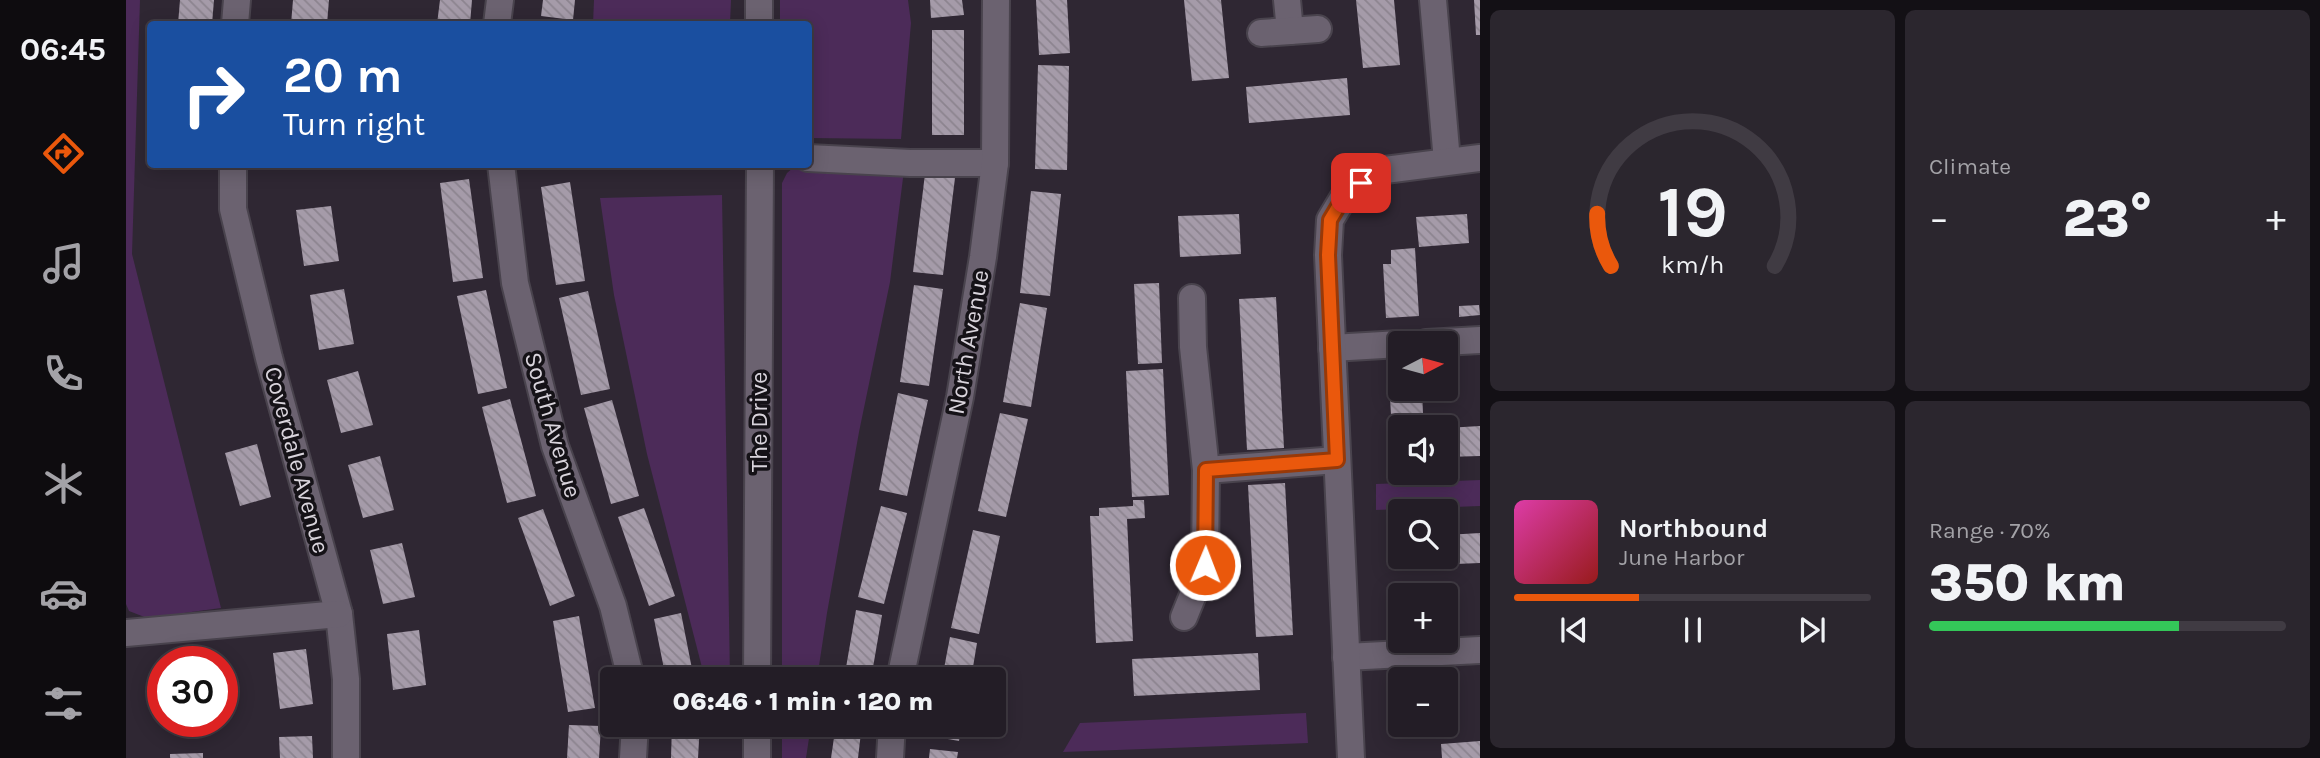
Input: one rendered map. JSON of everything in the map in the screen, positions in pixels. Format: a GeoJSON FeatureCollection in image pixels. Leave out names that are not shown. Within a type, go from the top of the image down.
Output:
{"type":"FeatureCollection","features":[{"type":"Feature","properties":{"kind":"street"},"geometry":{"type":"LineString","coordinates":[[235,21],[237,0]]}},
{"type":"Feature","properties":{"kind":"street"},"geometry":{"type":"LineString","coordinates":[[497,21],[500,0]]}},
{"type":"Feature","properties":{"kind":"street"},"geometry":{"type":"LineString","coordinates":[[759,0],[759,21]]}},
{"type":"Feature","properties":{"kind":"street","name":"North Avenue"},"geometry":{"type":"LineString","coordinates":[[903,667],[960,397],[983,257],[995,163],[996,0]]}},
{"type":"Feature","properties":{"kind":"street"},"geometry":{"type":"LineString","coordinates":[[1287,0],[1290,31]]}},
{"type":"Feature","properties":{"kind":"street"},"geometry":{"type":"LineString","coordinates":[[1433,0],[1447,161]]}},
{"type":"Feature","properties":{"kind":"street"},"geometry":{"type":"LineString","coordinates":[[1261,33],[1318,29]]}},
{"type":"Feature","properties":{"kind":"street"},"geometry":{"type":"LineString","coordinates":[[812,158],[910,163],[995,163]]}},
{"type":"Feature","properties":{"kind":"street"},"geometry":{"type":"LineString","coordinates":[[1350,758],[1328,255],[1330,220],[1345,195],[1377,170],[1480,158]]}},
{"type":"Feature","properties":{"kind":"street","name":"Coverdale Avenue"},"geometry":{"type":"LineString","coordinates":[[233,168],[233,209],[269,358],[339,614],[346,679],[346,758]]}},
{"type":"Feature","properties":{"kind":"street","name":"South Avenue"},"geometry":{"type":"LineString","coordinates":[[501,168],[515,283],[555,446],[613,606],[628,667]]}},
{"type":"Feature","properties":{"kind":"street","name":"The Drive"},"geometry":{"type":"LineString","coordinates":[[758,667],[760,168]]}},
{"type":"Feature","properties":{"kind":"street"},"geometry":{"type":"LineString","coordinates":[[1184,617],[1205,565],[1206,470],[1193,347],[1192,298]]}},
{"type":"Feature","properties":{"kind":"street"},"geometry":{"type":"LineString","coordinates":[[1458,341],[1480,340]]}},
{"type":"Feature","properties":{"kind":"street"},"geometry":{"type":"LineString","coordinates":[[1332,348],[1388,345]]}},
{"type":"Feature","properties":{"kind":"street"},"geometry":{"type":"LineString","coordinates":[[1206,470],[1337,460]]}},
{"type":"Feature","properties":{"kind":"street"},"geometry":{"type":"LineString","coordinates":[[126,633],[339,614]]}},
{"type":"Feature","properties":{"kind":"street"},"geometry":{"type":"LineString","coordinates":[[1346,657],[1480,650]]}},
{"type":"Feature","properties":{"kind":"street"},"geometry":{"type":"LineString","coordinates":[[633,758],[634,737]]}},
{"type":"Feature","properties":{"kind":"street"},"geometry":{"type":"LineString","coordinates":[[757,737],[757,758]]}},
{"type":"Feature","properties":{"kind":"street"},"geometry":{"type":"LineString","coordinates":[[890,758],[891,737]]}},
{"type":"Feature","properties":{"kind":"shaded area"},"geometry":{"type":"Polygon","coordinates":[[[126,0],[140,0],[132,254],[221,608],[147,618],[129,611],[126,604],[126,0]]]}},
{"type":"Feature","properties":{"kind":"shaded area"},"geometry":{"type":"Polygon","coordinates":[[[594,0],[731,0],[730,21],[593,21],[594,0]]]}},
{"type":"Feature","properties":{"kind":"shaded area"},"geometry":{"type":"Polygon","coordinates":[[[780,0],[908,0],[911,23],[901,139],[812,138],[812,21],[780,21],[780,0]]]}},
{"type":"Feature","properties":{"kind":"shaded area"},"geometry":{"type":"Polygon","coordinates":[[[793,168],[904,170],[890,282],[859,432],[819,667],[782,667],[782,183],[793,168]]]}},
{"type":"Feature","properties":{"kind":"shaded area"},"geometry":{"type":"Polygon","coordinates":[[[722,195],[730,667],[702,667],[647,454],[614,295],[600,198],[722,195]]]}},
{"type":"Feature","properties":{"kind":"shaded area"},"geometry":{"type":"Polygon","coordinates":[[[1480,480],[1480,506],[1458,507],[1458,499],[1388,499],[1388,510],[1376,510],[1376,484],[1458,485],[1458,481],[1480,480]]]}},
{"type":"Feature","properties":{"kind":"shaded area"},"geometry":{"type":"Polygon","coordinates":[[[1306,713],[1308,743],[1063,752],[1080,723],[1306,713]]]}},
{"type":"Feature","properties":{"kind":"shaded area"},"geometry":{"type":"Polygon","coordinates":[[[782,737],[809,737],[806,758],[782,758],[782,737]]]}},
{"type":"Feature","properties":{"kind":"building"},"geometry":{"type":"Polygon","coordinates":[[[180,0],[214,0],[212,21],[178,21],[180,0]]]}},
{"type":"Feature","properties":{"kind":"building"},"geometry":{"type":"Polygon","coordinates":[[[293,0],[329,0],[327,21],[291,21],[293,0]]]}},
{"type":"Feature","properties":{"kind":"building"},"geometry":{"type":"Polygon","coordinates":[[[440,0],[472,0],[470,21],[437,21],[440,0]]]}},
{"type":"Feature","properties":{"kind":"building"},"geometry":{"type":"Polygon","coordinates":[[[543,0],[575,0],[573,20],[541,16],[543,0]]]}},
{"type":"Feature","properties":{"kind":"building"},"geometry":{"type":"Polygon","coordinates":[[[930,0],[962,0],[964,15],[931,18],[930,0]]]}},
{"type":"Feature","properties":{"kind":"building"},"geometry":{"type":"Polygon","coordinates":[[[1036,0],[1067,0],[1070,53],[1039,55],[1036,0]]]}},
{"type":"Feature","properties":{"kind":"building"},"geometry":{"type":"Polygon","coordinates":[[[1184,0],[1221,0],[1229,78],[1192,81],[1184,0]]]}},
{"type":"Feature","properties":{"kind":"building"},"geometry":{"type":"Polygon","coordinates":[[[1356,0],[1394,0],[1400,65],[1363,68],[1356,0]]]}},
{"type":"Feature","properties":{"kind":"building"},"geometry":{"type":"Polygon","coordinates":[[[1474,0],[1480,0],[1480,35],[1476,35],[1474,0]]]}},
{"type":"Feature","properties":{"kind":"building"},"geometry":{"type":"Polygon","coordinates":[[[932,30],[964,30],[964,135],[932,135],[932,30]]]}},
{"type":"Feature","properties":{"kind":"building"},"geometry":{"type":"Polygon","coordinates":[[[1038,65],[1069,66],[1067,170],[1035,169],[1038,65]]]}},
{"type":"Feature","properties":{"kind":"building"},"geometry":{"type":"Polygon","coordinates":[[[1347,78],[1350,115],[1249,123],[1246,87],[1347,78]]]}},
{"type":"Feature","properties":{"kind":"building"},"geometry":{"type":"Polygon","coordinates":[[[925,174],[955,178],[943,275],[913,272],[925,174]]]}},
{"type":"Feature","properties":{"kind":"building"},"geometry":{"type":"Polygon","coordinates":[[[469,179],[483,278],[453,282],[440,183],[469,179]]]}},
{"type":"Feature","properties":{"kind":"building"},"geometry":{"type":"Polygon","coordinates":[[[570,182],[585,281],[556,285],[541,187],[570,182]]]}},
{"type":"Feature","properties":{"kind":"building"},"geometry":{"type":"Polygon","coordinates":[[[1031,191],[1061,194],[1050,296],[1020,293],[1031,191]]]}},
{"type":"Feature","properties":{"kind":"building"},"geometry":{"type":"Polygon","coordinates":[[[331,206],[339,261],[304,266],[296,210],[331,206]]]}},
{"type":"Feature","properties":{"kind":"building"},"geometry":{"type":"Polygon","coordinates":[[[1239,214],[1241,254],[1180,257],[1178,216],[1239,214]]]}},
{"type":"Feature","properties":{"kind":"building"},"geometry":{"type":"Polygon","coordinates":[[[1467,214],[1469,243],[1419,247],[1416,217],[1467,214]]]}},
{"type":"Feature","properties":{"kind":"building"},"geometry":{"type":"Polygon","coordinates":[[[1415,248],[1419,316],[1386,318],[1383,264],[1391,264],[1391,250],[1415,248]]]}},
{"type":"Feature","properties":{"kind":"building"},"geometry":{"type":"Polygon","coordinates":[[[1159,283],[1162,363],[1138,364],[1134,284],[1159,283]]]}},
{"type":"Feature","properties":{"kind":"building"},"geometry":{"type":"Polygon","coordinates":[[[914,285],[943,289],[929,386],[900,382],[914,285]]]}},
{"type":"Feature","properties":{"kind":"building"},"geometry":{"type":"Polygon","coordinates":[[[344,289],[354,344],[319,350],[310,295],[344,289]]]}},
{"type":"Feature","properties":{"kind":"building"},"geometry":{"type":"Polygon","coordinates":[[[486,290],[507,388],[478,394],[457,296],[486,290]]]}},
{"type":"Feature","properties":{"kind":"building"},"geometry":{"type":"Polygon","coordinates":[[[588,291],[610,389],[581,395],[559,298],[588,291]]]}},
{"type":"Feature","properties":{"kind":"building"},"geometry":{"type":"Polygon","coordinates":[[[1276,297],[1284,448],[1247,450],[1239,299],[1276,297]]]}},
{"type":"Feature","properties":{"kind":"building"},"geometry":{"type":"Polygon","coordinates":[[[1020,303],[1047,308],[1031,407],[1003,402],[1020,303]]]}},
{"type":"Feature","properties":{"kind":"building"},"geometry":{"type":"Polygon","coordinates":[[[1479,305],[1480,315],[1459,317],[1459,306],[1479,305]]]}},
{"type":"Feature","properties":{"kind":"building"},"geometry":{"type":"Polygon","coordinates":[[[1163,369],[1169,495],[1132,497],[1126,371],[1163,369]]]}},
{"type":"Feature","properties":{"kind":"building"},"geometry":{"type":"Polygon","coordinates":[[[358,371],[373,425],[341,433],[327,380],[358,371]]]}},
{"type":"Feature","properties":{"kind":"building"},"geometry":{"type":"Polygon","coordinates":[[[898,393],[928,400],[907,496],[879,490],[898,393]]]}},
{"type":"Feature","properties":{"kind":"building"},"geometry":{"type":"Polygon","coordinates":[[[510,399],[536,496],[507,503],[482,407],[510,399]]]}},
{"type":"Feature","properties":{"kind":"building"},"geometry":{"type":"Polygon","coordinates":[[[612,400],[639,496],[611,504],[584,408],[612,400]]]}},
{"type":"Feature","properties":{"kind":"building"},"geometry":{"type":"Polygon","coordinates":[[[1390,401],[1422,401],[1423,414],[1391,415],[1390,401]]]}},
{"type":"Feature","properties":{"kind":"building"},"geometry":{"type":"Polygon","coordinates":[[[1000,413],[1028,419],[1006,517],[978,511],[1000,413]]]}},
{"type":"Feature","properties":{"kind":"building"},"geometry":{"type":"Polygon","coordinates":[[[1480,426],[1480,456],[1458,457],[1458,427],[1480,426]]]}},
{"type":"Feature","properties":{"kind":"building"},"geometry":{"type":"Polygon","coordinates":[[[257,444],[271,497],[240,506],[225,453],[257,444]]]}},
{"type":"Feature","properties":{"kind":"building"},"geometry":{"type":"Polygon","coordinates":[[[380,456],[394,510],[363,518],[348,465],[380,456]]]}},
{"type":"Feature","properties":{"kind":"building"},"geometry":{"type":"Polygon","coordinates":[[[1285,483],[1293,635],[1256,637],[1248,485],[1285,483]]]}},
{"type":"Feature","properties":{"kind":"building"},"geometry":{"type":"Polygon","coordinates":[[[1133,500],[1144,500],[1145,518],[1127,519],[1133,641],[1096,643],[1090,516],[1099,516],[1099,508],[1133,506],[1133,500]]]}},
{"type":"Feature","properties":{"kind":"building"},"geometry":{"type":"Polygon","coordinates":[[[881,506],[907,513],[884,604],[858,597],[881,506]]]}},
{"type":"Feature","properties":{"kind":"building"},"geometry":{"type":"Polygon","coordinates":[[[644,508],[675,596],[649,606],[618,517],[644,508]]]}},
{"type":"Feature","properties":{"kind":"building"},"geometry":{"type":"Polygon","coordinates":[[[543,509],[575,596],[550,606],[518,518],[543,509]]]}},
{"type":"Feature","properties":{"kind":"building"},"geometry":{"type":"Polygon","coordinates":[[[973,530],[1000,536],[979,634],[951,628],[973,530]]]}},
{"type":"Feature","properties":{"kind":"building"},"geometry":{"type":"Polygon","coordinates":[[[1480,533],[1480,563],[1458,564],[1458,534],[1480,533]]]}},
{"type":"Feature","properties":{"kind":"building"},"geometry":{"type":"Polygon","coordinates":[[[402,543],[415,597],[383,604],[370,550],[402,543]]]}},
{"type":"Feature","properties":{"kind":"building"},"geometry":{"type":"Polygon","coordinates":[[[856,610],[882,615],[873,667],[846,667],[856,610]]]}},
{"type":"Feature","properties":{"kind":"building"},"geometry":{"type":"Polygon","coordinates":[[[681,613],[692,667],[664,667],[654,619],[681,613]]]}},
{"type":"Feature","properties":{"kind":"building"},"geometry":{"type":"Polygon","coordinates":[[[579,616],[595,708],[568,712],[553,621],[579,616]]]}},
{"type":"Feature","properties":{"kind":"building"},"geometry":{"type":"Polygon","coordinates":[[[419,630],[426,685],[393,690],[387,634],[419,630]]]}},
{"type":"Feature","properties":{"kind":"building"},"geometry":{"type":"Polygon","coordinates":[[[950,637],[977,643],[973,667],[944,667],[950,637]]]}},
{"type":"Feature","properties":{"kind":"building"},"geometry":{"type":"Polygon","coordinates":[[[306,649],[313,704],[280,709],[273,653],[306,649]]]}},
{"type":"Feature","properties":{"kind":"building"},"geometry":{"type":"Polygon","coordinates":[[[1258,653],[1260,690],[1134,696],[1132,659],[1258,653]]]}},
{"type":"Feature","properties":{"kind":"building"},"geometry":{"type":"Polygon","coordinates":[[[569,725],[600,726],[599,758],[567,758],[569,725]]]}},
{"type":"Feature","properties":{"kind":"building"},"geometry":{"type":"Polygon","coordinates":[[[312,736],[313,758],[280,758],[279,737],[312,736]]]}},
{"type":"Feature","properties":{"kind":"building"},"geometry":{"type":"Polygon","coordinates":[[[672,737],[699,737],[698,758],[671,758],[672,737]]]}},
{"type":"Feature","properties":{"kind":"building"},"geometry":{"type":"Polygon","coordinates":[[[834,737],[860,737],[858,758],[831,758],[834,737]]]}},
{"type":"Feature","properties":{"kind":"building"},"geometry":{"type":"Polygon","coordinates":[[[937,737],[960,737],[959,741],[937,737]]]}},
{"type":"Feature","properties":{"kind":"building"},"geometry":{"type":"Polygon","coordinates":[[[1480,741],[1480,758],[1442,758],[1441,744],[1480,741]]]}},
{"type":"Feature","properties":{"kind":"building"},"geometry":{"type":"Polygon","coordinates":[[[930,749],[958,752],[957,758],[929,758],[930,749]]]}},
{"type":"Feature","properties":{"kind":"building"},"geometry":{"type":"Polygon","coordinates":[[[203,753],[203,758],[170,758],[170,754],[203,753]]]}},
{"type":"Feature","properties":{"kind":"route"},"geometry":{"type":"LineString","coordinates":[[1205,565],[1206,470],[1337,460],[1328,255],[1330,220],[1345,195],[1361,183]]}}]}
